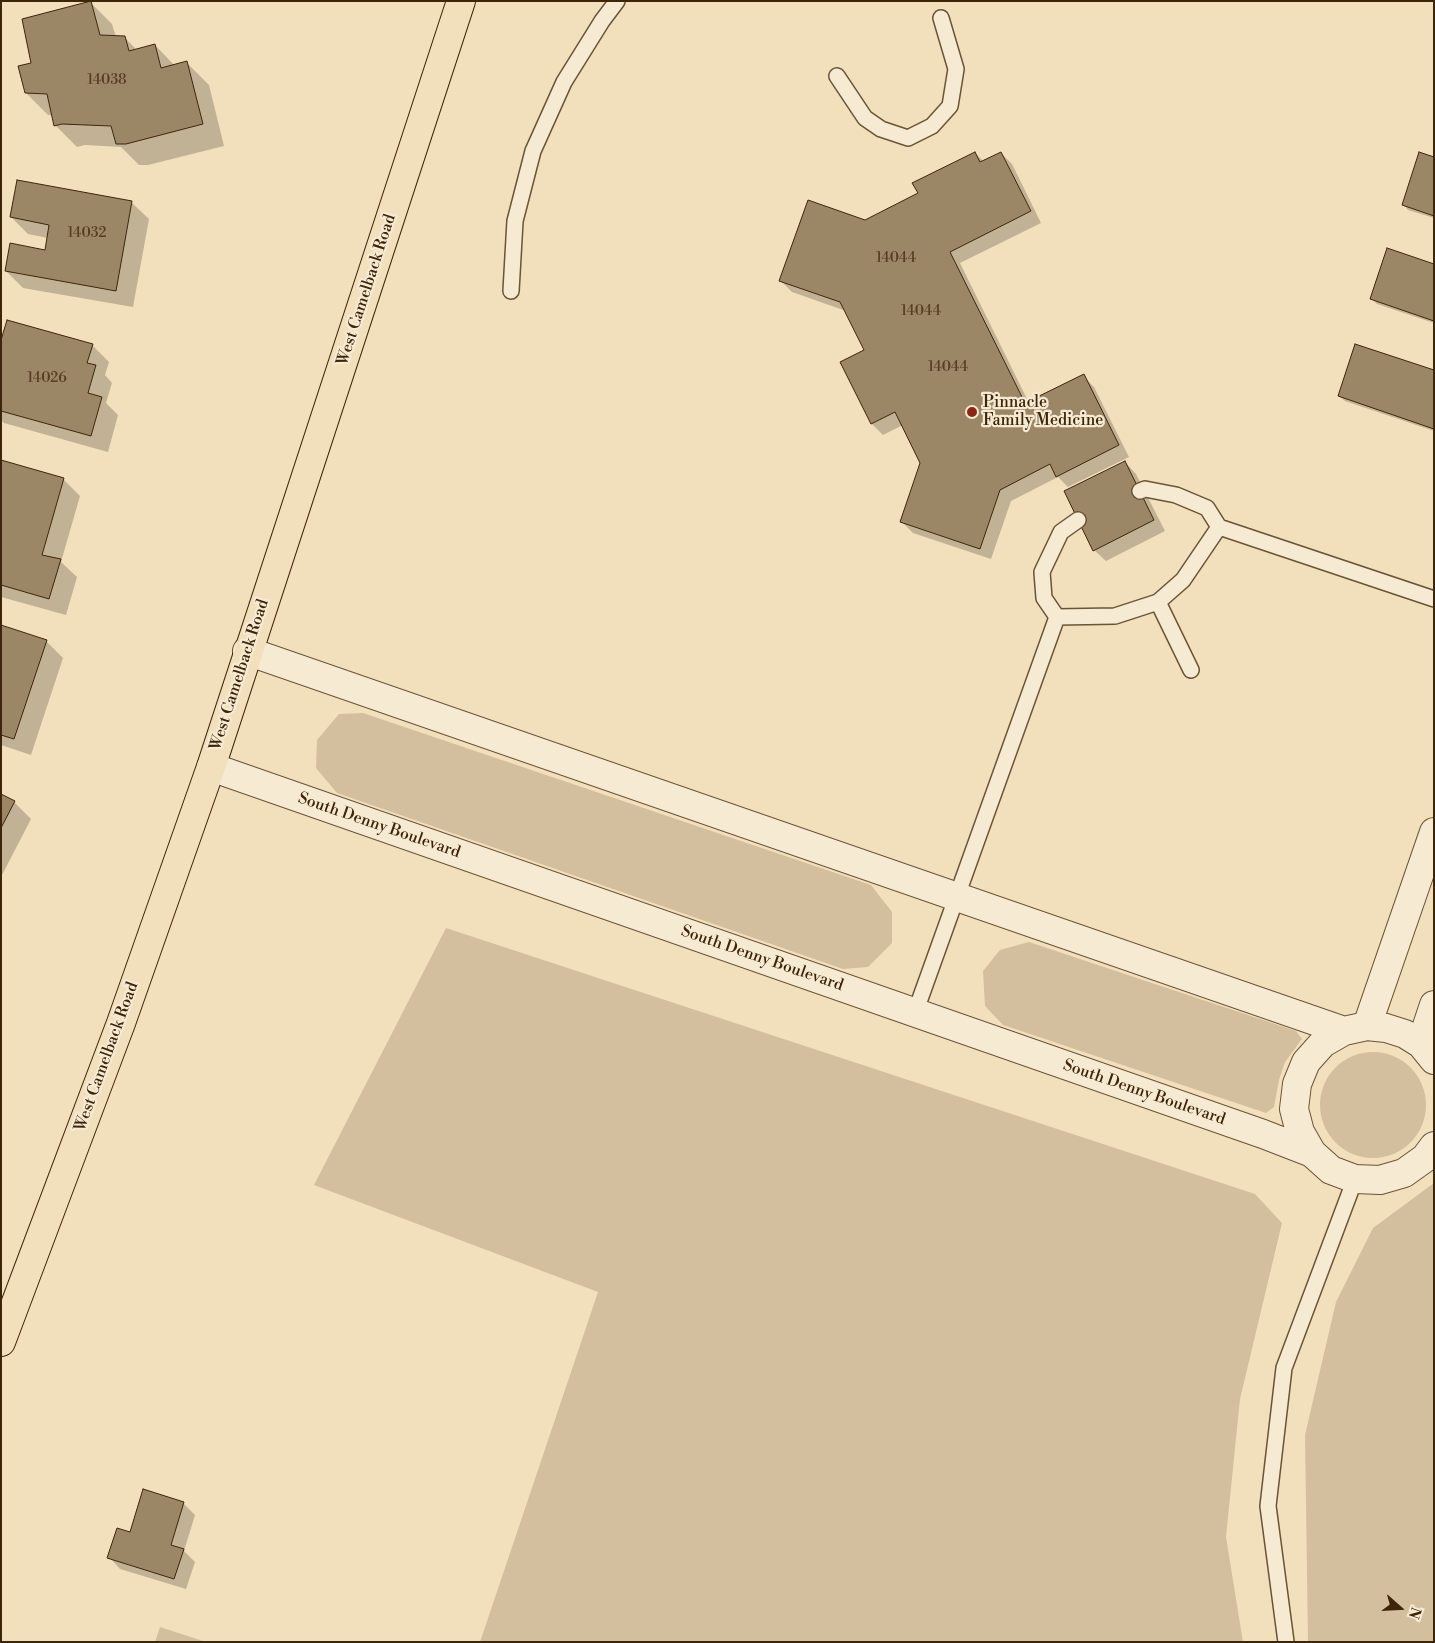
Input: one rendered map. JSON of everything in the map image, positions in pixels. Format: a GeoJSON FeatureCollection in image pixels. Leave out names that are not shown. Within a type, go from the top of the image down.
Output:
{"type":"FeatureCollection","features":[{"type":"Feature","properties":{"kind":"main road","name":"West Camelback Road"},"geometry":{"type":"LineString","coordinates":[[1,1342],[121,1023],[211,767],[247,651],[461,1]]}},
{"type":"Feature","properties":{"kind":"street"},"geometry":{"type":"LineString","coordinates":[[247,651],[956,896],[1356,1029],[1386,1028],[1405,1034],[1427,1052]]}},
{"type":"Feature","properties":{"kind":"street","name":"South Denny Boulevard"},"geometry":{"type":"LineString","coordinates":[[211,767],[1263,1134],[1312,1154],[1331,1170],[1355,1179],[1380,1180],[1404,1173],[1425,1158],[1434,1146]]}},
{"type":"Feature","properties":{"kind":"street"},"geometry":{"type":"LineString","coordinates":[[1356,1029],[1427,873],[1434,832]]}},
{"type":"Feature","properties":{"kind":"street"},"geometry":{"type":"LineString","coordinates":[[1427,1052],[1434,1005]]}},
{"type":"Feature","properties":{"kind":"street","name":"South Denny Boulevard"},"geometry":{"type":"LineString","coordinates":[[1312,1154],[1300,1132],[1294,1109],[1296,1084],[1306,1062],[1323,1043],[1356,1029]]}},
{"type":"Feature","properties":{"kind":"lane"},"geometry":{"type":"LineString","coordinates":[[511,291],[515,221],[533,151],[564,82],[602,20],[617,1]]}},
{"type":"Feature","properties":{"kind":"lane"},"geometry":{"type":"LineString","coordinates":[[837,76],[865,118],[882,129],[908,138],[932,126],[950,106],[956,69],[940,18]]}},
{"type":"Feature","properties":{"kind":"lane"},"geometry":{"type":"LineString","coordinates":[[1140,490],[1145,489],[1176,495],[1207,508],[1219,527],[1434,599]]}},
{"type":"Feature","properties":{"kind":"lane"},"geometry":{"type":"LineString","coordinates":[[1057,617],[1044,598],[1042,572],[1061,532],[1078,520]]}},
{"type":"Feature","properties":{"kind":"lane"},"geometry":{"type":"LineString","coordinates":[[1057,617],[1115,616],[1158,602],[1183,580],[1219,527]]}},
{"type":"Feature","properties":{"kind":"lane"},"geometry":{"type":"LineString","coordinates":[[1158,602],[1192,670]]}},
{"type":"Feature","properties":{"kind":"lane"},"geometry":{"type":"LineString","coordinates":[[915,1013],[1057,617]]}},
{"type":"Feature","properties":{"kind":"lane"},"geometry":{"type":"LineString","coordinates":[[1286,1642],[1268,1506],[1284,1368],[1355,1179]]}},
{"type":"Feature","properties":{"kind":"shaded area"},"geometry":{"type":"Polygon","coordinates":[[[363,713],[871,885],[892,912],[892,943],[868,967],[843,969],[337,793],[316,768],[317,740],[339,714],[363,713]]]}},
{"type":"Feature","properties":{"kind":"shaded area"},"geometry":{"type":"Polygon","coordinates":[[[446,928],[1255,1194],[1282,1223],[1240,1399],[1226,1537],[1243,1642],[480,1642],[598,1292],[314,1185],[446,928]]]}},
{"type":"Feature","properties":{"kind":"shaded area"},"geometry":{"type":"Polygon","coordinates":[[[1029,942],[1296,1031],[1302,1039],[1285,1062],[1279,1080],[1274,1107],[1266,1113],[1003,1025],[985,1006],[983,971],[1000,950],[1029,942]]]}},
{"type":"Feature","properties":{"kind":"shaded area"},"geometry":{"type":"Polygon","coordinates":[[[1373,1052],[1393,1056],[1411,1067],[1422,1085],[1426,1105],[1422,1125],[1411,1143],[1393,1154],[1373,1158],[1353,1154],[1335,1143],[1324,1125],[1320,1105],[1324,1085],[1335,1067],[1353,1056],[1373,1052]]]}},
{"type":"Feature","properties":{"kind":"shaded area"},"geometry":{"type":"Polygon","coordinates":[[[1434,1183],[1434,1642],[1308,1642],[1305,1435],[1336,1302],[1373,1228],[1434,1183]]]}},
{"type":"Feature","properties":{"kind":"shaded area"},"geometry":{"type":"Polygon","coordinates":[[[160,1627],[206,1642],[155,1642],[160,1627]]]}},
{"type":"Feature","properties":{"kind":"building"},"geometry":{"type":"Polygon","coordinates":[[[91,1],[100,35],[125,36],[129,51],[155,44],[161,68],[187,61],[203,124],[126,144],[116,144],[111,126],[62,124],[54,126],[47,94],[25,93],[18,66],[31,63],[22,19],[91,1]]]}},
{"type":"Feature","properties":{"kind":"building"},"geometry":{"type":"Polygon","coordinates":[[[975,152],[980,162],[1001,152],[1031,211],[950,252],[1025,403],[1084,374],[1119,445],[1056,477],[1050,464],[1000,490],[980,549],[900,522],[920,463],[895,412],[871,424],[840,362],[864,350],[840,302],[779,281],[808,200],[865,220],[918,193],[912,183],[975,152]]]}},
{"type":"Feature","properties":{"kind":"building"},"geometry":{"type":"Polygon","coordinates":[[[1419,152],[1434,157],[1434,216],[1402,205],[1419,152]]]}},
{"type":"Feature","properties":{"kind":"building"},"geometry":{"type":"Polygon","coordinates":[[[17,180],[132,201],[116,291],[5,271],[10,243],[45,250],[49,225],[10,217],[17,180]]]}},
{"type":"Feature","properties":{"kind":"building"},"geometry":{"type":"Polygon","coordinates":[[[1387,248],[1434,264],[1434,321],[1370,299],[1387,248]]]}},
{"type":"Feature","properties":{"kind":"building"},"geometry":{"type":"Polygon","coordinates":[[[7,320],[93,344],[87,363],[96,365],[88,393],[102,397],[91,436],[1,411],[1,340],[7,320]]]}},
{"type":"Feature","properties":{"kind":"building"},"geometry":{"type":"Polygon","coordinates":[[[1355,344],[1434,370],[1434,429],[1338,396],[1355,344]]]}},
{"type":"Feature","properties":{"kind":"building"},"geometry":{"type":"Polygon","coordinates":[[[1,460],[64,478],[42,555],[61,559],[49,599],[1,585],[1,460]]]}},
{"type":"Feature","properties":{"kind":"building"},"geometry":{"type":"Polygon","coordinates":[[[1125,461],[1154,520],[1093,551],[1064,491],[1125,461]]]}},
{"type":"Feature","properties":{"kind":"building"},"geometry":{"type":"Polygon","coordinates":[[[1,625],[47,640],[14,739],[1,735],[1,625]]]}},
{"type":"Feature","properties":{"kind":"building"},"geometry":{"type":"Polygon","coordinates":[[[1,794],[15,801],[1,828],[1,794]]]}},
{"type":"Feature","properties":{"kind":"building"},"geometry":{"type":"Polygon","coordinates":[[[143,1489],[184,1502],[171,1545],[184,1549],[174,1579],[107,1558],[117,1528],[130,1532],[143,1489]]]}},
{"type":"Feature","properties":{"kind":"place","name":"Pinnacle Family Medicine"},"geometry":{"type":"Point","coordinates":[972,412]}}]}
